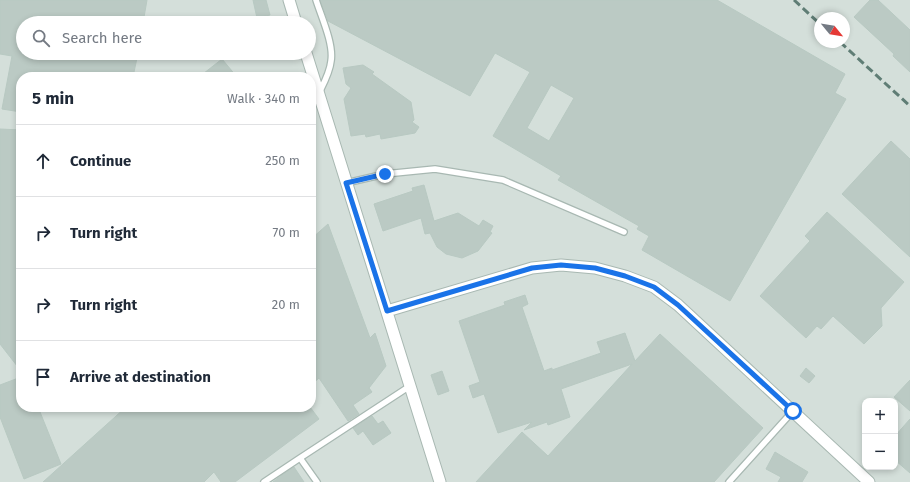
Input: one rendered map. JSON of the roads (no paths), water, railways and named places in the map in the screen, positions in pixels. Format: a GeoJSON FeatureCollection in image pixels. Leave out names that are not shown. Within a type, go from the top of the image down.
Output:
{"type":"FeatureCollection","features":[{"type":"Feature","properties":{"kind":"street"},"geometry":{"type":"LineString","coordinates":[[289,0],[294,16]]}},
{"type":"Feature","properties":{"kind":"street"},"geometry":{"type":"LineString","coordinates":[[308,60],[312,72]]}},
{"type":"Feature","properties":{"kind":"street"},"geometry":{"type":"LineString","coordinates":[[316,87],[440,482]]}},
{"type":"Feature","properties":{"kind":"street"},"geometry":{"type":"LineString","coordinates":[[387,311],[532,268],[561,265],[595,268],[625,276],[654,287],[672,300],[870,482]]}},
{"type":"Feature","properties":{"kind":"lane"},"geometry":{"type":"LineString","coordinates":[[316,0],[328,38],[332,60],[328,76],[318,94]]}},
{"type":"Feature","properties":{"kind":"lane"},"geometry":{"type":"LineString","coordinates":[[346,183],[385,174],[435,169],[503,180],[624,232]]}},
{"type":"Feature","properties":{"kind":"lane"},"geometry":{"type":"LineString","coordinates":[[264,482],[410,386]]}},
{"type":"Feature","properties":{"kind":"lane"},"geometry":{"type":"LineString","coordinates":[[729,482],[793,411]]}},
{"type":"Feature","properties":{"kind":"lane"},"geometry":{"type":"LineString","coordinates":[[300,458],[316,482]]}},
{"type":"Feature","properties":{"kind":"railway"},"geometry":{"type":"LineString","coordinates":[[794,0],[814,18]]}},
{"type":"Feature","properties":{"kind":"railway"},"geometry":{"type":"LineString","coordinates":[[847,48],[910,106]]}}]}
